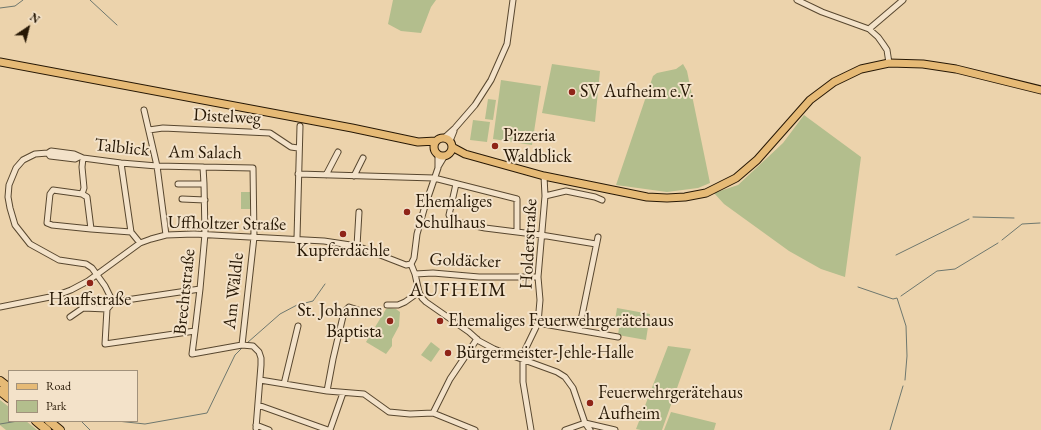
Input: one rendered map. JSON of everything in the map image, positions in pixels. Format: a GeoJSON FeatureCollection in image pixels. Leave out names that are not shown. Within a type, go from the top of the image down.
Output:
{"type":"FeatureCollection","features":[{"type":"Feature","properties":{"kind":"highway"},"geometry":{"type":"LineString","coordinates":[[0,381],[8,387]]}},
{"type":"Feature","properties":{"kind":"highway"},"geometry":{"type":"LineString","coordinates":[[0,391],[8,397]]}},
{"type":"Feature","properties":{"kind":"highway"},"geometry":{"type":"LineString","coordinates":[[37,422],[47,430]]}},
{"type":"Feature","properties":{"kind":"highway"},"geometry":{"type":"LineString","coordinates":[[50,422],[60,430]]}},
{"type":"Feature","properties":{"kind":"main road"},"geometry":{"type":"LineString","coordinates":[[0,62],[418,142],[544,176],[647,197],[666,198],[706,192],[736,178],[757,160],[810,100],[823,89],[844,76],[861,69],[889,63],[937,66],[1041,90]]}},
{"type":"Feature","properties":{"kind":"main road"},"geometry":{"type":"LineString","coordinates":[[418,142],[436,141],[440,138],[445,149]]}},
{"type":"Feature","properties":{"kind":"street"},"geometry":{"type":"LineString","coordinates":[[513,0],[507,44],[484,92],[455,128],[445,149],[425,206],[417,234],[414,258],[411,264],[419,292],[426,302],[449,317],[477,339],[494,349],[557,372],[569,381],[573,388],[585,423],[590,430]]}},
{"type":"Feature","properties":{"kind":"street"},"geometry":{"type":"LineString","coordinates":[[797,0],[822,12],[869,29],[878,37],[887,50],[889,63]]}},
{"type":"Feature","properties":{"kind":"street"},"geometry":{"type":"LineString","coordinates":[[869,29],[903,0]]}},
{"type":"Feature","properties":{"kind":"street"},"geometry":{"type":"LineString","coordinates":[[144,110],[157,166],[166,235]]}},
{"type":"Feature","properties":{"kind":"street"},"geometry":{"type":"LineString","coordinates":[[297,238],[298,148],[300,126]]}},
{"type":"Feature","properties":{"kind":"street","name":"Distelweg"},"geometry":{"type":"LineString","coordinates":[[149,130],[163,128],[270,133],[291,147],[298,148]]}},
{"type":"Feature","properties":{"kind":"street","name":"Talblick"},"geometry":{"type":"LineString","coordinates":[[97,275],[92,268],[86,264],[59,260],[30,244],[15,225],[8,197],[8,185],[11,177],[23,160],[35,154],[48,153],[51,151],[76,154],[81,157],[121,163],[157,166]]}},
{"type":"Feature","properties":{"kind":"street"},"geometry":{"type":"LineString","coordinates":[[326,175],[338,152]]}},
{"type":"Feature","properties":{"kind":"street","name":"Talblick"},"geometry":{"type":"LineString","coordinates":[[81,157],[84,188],[82,194]]}},
{"type":"Feature","properties":{"kind":"street"},"geometry":{"type":"LineString","coordinates":[[354,176],[363,158]]}},
{"type":"Feature","properties":{"kind":"street"},"geometry":{"type":"LineString","coordinates":[[121,163],[132,232],[140,243]]}},
{"type":"Feature","properties":{"kind":"street","name":"Am Salach"},"geometry":{"type":"LineString","coordinates":[[157,166],[253,168]]}},
{"type":"Feature","properties":{"kind":"street","name":"Brechtstraße"},"geometry":{"type":"LineString","coordinates":[[192,354],[205,234],[203,167]]}},
{"type":"Feature","properties":{"kind":"street","name":"Am Wäldle"},"geometry":{"type":"LineString","coordinates":[[192,354],[242,345],[254,237],[253,168]]}},
{"type":"Feature","properties":{"kind":"street"},"geometry":{"type":"LineString","coordinates":[[298,174],[434,178],[517,199],[517,232]]}},
{"type":"Feature","properties":{"kind":"street","name":"Holderstraße"},"geometry":{"type":"LineString","coordinates":[[531,430],[523,382],[523,359],[524,352],[538,323],[540,300],[538,277],[545,196],[544,176]]}},
{"type":"Feature","properties":{"kind":"street"},"geometry":{"type":"LineString","coordinates":[[178,184],[204,184]]}},
{"type":"Feature","properties":{"kind":"street"},"geometry":{"type":"LineString","coordinates":[[456,184],[448,215],[452,221],[484,228],[596,244]]}},
{"type":"Feature","properties":{"kind":"street"},"geometry":{"type":"LineString","coordinates":[[91,229],[87,197],[82,194],[53,190],[50,194],[48,223],[52,225],[91,229],[132,232]]}},
{"type":"Feature","properties":{"kind":"street"},"geometry":{"type":"LineString","coordinates":[[545,196],[566,191],[595,196],[602,200]]}},
{"type":"Feature","properties":{"kind":"street"},"geometry":{"type":"LineString","coordinates":[[182,199],[205,200]]}},
{"type":"Feature","properties":{"kind":"street"},"geometry":{"type":"LineString","coordinates":[[357,246],[359,212]]}},
{"type":"Feature","properties":{"kind":"street","name":"Uffholtzer Straße"},"geometry":{"type":"LineString","coordinates":[[0,307],[56,296],[72,290],[97,275],[140,243],[166,235],[205,234],[297,238],[324,241],[357,246],[406,265],[411,264]]}},
{"type":"Feature","properties":{"kind":"street"},"geometry":{"type":"LineString","coordinates":[[579,330],[598,237]]}},
{"type":"Feature","properties":{"kind":"street","name":"Goldäcker"},"geometry":{"type":"LineString","coordinates":[[415,274],[433,273],[479,277],[538,277]]}},
{"type":"Feature","properties":{"kind":"street"},"geometry":{"type":"LineString","coordinates":[[97,275],[113,302]]}},
{"type":"Feature","properties":{"kind":"street"},"geometry":{"type":"LineString","coordinates":[[195,331],[105,344],[107,309],[113,302],[200,289]]}},
{"type":"Feature","properties":{"kind":"street"},"geometry":{"type":"LineString","coordinates":[[387,305],[398,305],[419,292]]}},
{"type":"Feature","properties":{"kind":"street"},"geometry":{"type":"LineString","coordinates":[[327,391],[344,312],[349,307],[361,311]]}},
{"type":"Feature","properties":{"kind":"street"},"geometry":{"type":"LineString","coordinates":[[70,317],[83,308],[107,309]]}},
{"type":"Feature","properties":{"kind":"street"},"geometry":{"type":"LineString","coordinates":[[538,323],[618,337]]}},
{"type":"Feature","properties":{"kind":"street"},"geometry":{"type":"LineString","coordinates":[[284,384],[298,326]]}},
{"type":"Feature","properties":{"kind":"street"},"geometry":{"type":"LineString","coordinates":[[433,413],[450,379],[477,339]]}},
{"type":"Feature","properties":{"kind":"street"},"geometry":{"type":"LineString","coordinates":[[242,345],[253,346],[259,352],[261,365],[256,427],[269,430]]}},
{"type":"Feature","properties":{"kind":"street"},"geometry":{"type":"LineString","coordinates":[[260,380],[327,391],[364,394],[389,412],[410,414],[433,413],[475,430]]}},
{"type":"Feature","properties":{"kind":"street"},"geometry":{"type":"LineString","coordinates":[[258,405],[329,430],[343,392]]}},
{"type":"Feature","properties":{"kind":"street"},"geometry":{"type":"LineString","coordinates":[[565,430],[585,423],[615,430]]}},
{"type":"Feature","properties":{"kind":"green space"},"geometry":{"type":"Polygon","coordinates":[[[393,0],[436,0],[431,7],[421,33],[401,31],[388,24],[393,0]]]}},
{"type":"Feature","properties":{"kind":"green space","name":"SV Aufheim e.V."},"geometry":{"type":"Polygon","coordinates":[[[552,64],[600,71],[595,122],[542,113],[552,64]]]}},
{"type":"Feature","properties":{"kind":"green space"},"geometry":{"type":"Polygon","coordinates":[[[683,64],[687,71],[710,183],[698,188],[667,192],[616,185],[653,76],[657,73],[676,69],[683,64]]]}},
{"type":"Feature","properties":{"kind":"green space","name":"SV Aufheim e.V."},"geometry":{"type":"Polygon","coordinates":[[[501,80],[541,86],[532,145],[493,139],[501,80]]]}},
{"type":"Feature","properties":{"kind":"green space"},"geometry":{"type":"Polygon","coordinates":[[[488,99],[496,100],[493,120],[485,119],[488,99]]]}},
{"type":"Feature","properties":{"kind":"green space"},"geometry":{"type":"Polygon","coordinates":[[[804,115],[861,157],[845,277],[821,269],[789,251],[724,204],[714,193],[738,185],[783,143],[804,115]]]}},
{"type":"Feature","properties":{"kind":"green space"},"geometry":{"type":"Polygon","coordinates":[[[473,120],[490,122],[487,142],[470,140],[473,120]]]}},
{"type":"Feature","properties":{"kind":"green space"},"geometry":{"type":"Polygon","coordinates":[[[241,192],[251,192],[251,209],[241,209],[241,192]]]}},
{"type":"Feature","properties":{"kind":"green space"},"geometry":{"type":"Polygon","coordinates":[[[617,308],[650,314],[646,340],[618,335],[619,328],[614,327],[617,308]]]}},
{"type":"Feature","properties":{"kind":"green space"},"geometry":{"type":"Polygon","coordinates":[[[386,309],[396,309],[400,312],[399,326],[392,339],[392,346],[386,354],[366,342],[386,309]]]}},
{"type":"Feature","properties":{"kind":"green space"},"geometry":{"type":"Polygon","coordinates":[[[431,342],[440,349],[431,362],[421,355],[431,342]]]}},
{"type":"Feature","properties":{"kind":"green space"},"geometry":{"type":"Polygon","coordinates":[[[668,346],[691,349],[662,430],[636,429],[668,346]]]}},
{"type":"Feature","properties":{"kind":"green space"},"geometry":{"type":"Polygon","coordinates":[[[0,400],[8,406],[8,422],[27,422],[37,430],[6,430],[0,425],[0,400]]]}},
{"type":"Feature","properties":{"kind":"green space"},"geometry":{"type":"Polygon","coordinates":[[[671,412],[716,423],[714,430],[664,430],[671,412]]]}},
{"type":"Feature","properties":{"kind":"waterway"},"geometry":{"type":"LineString","coordinates":[[0,8],[15,6],[23,0]]}},
{"type":"Feature","properties":{"kind":"waterway"},"geometry":{"type":"LineString","coordinates":[[90,0],[117,25]]}},
{"type":"Feature","properties":{"kind":"waterway"},"geometry":{"type":"LineString","coordinates":[[973,217],[1014,218]]}},
{"type":"Feature","properties":{"kind":"waterway"},"geometry":{"type":"LineString","coordinates":[[896,255],[969,219]]}},
{"type":"Feature","properties":{"kind":"waterway"},"geometry":{"type":"LineString","coordinates":[[1002,240],[1022,224],[1040,223]]}},
{"type":"Feature","properties":{"kind":"waterway"},"geometry":{"type":"LineString","coordinates":[[901,296],[937,271],[955,269],[998,243]]}},
{"type":"Feature","properties":{"kind":"waterway"},"geometry":{"type":"LineString","coordinates":[[247,343],[280,314],[297,305],[313,301],[325,284]]}},
{"type":"Feature","properties":{"kind":"waterway"},"geometry":{"type":"LineString","coordinates":[[858,287],[893,299],[897,298],[906,326],[907,356],[905,380]]}},
{"type":"Feature","properties":{"kind":"waterway"},"geometry":{"type":"LineString","coordinates":[[126,422],[145,424],[207,413],[235,355],[243,347]]}},
{"type":"Feature","properties":{"kind":"waterway"},"geometry":{"type":"LineString","coordinates":[[890,430],[903,386]]}},
{"type":"Feature","properties":{"kind":"waterway"},"geometry":{"type":"LineString","coordinates":[[0,424],[12,422]]}},
{"type":"Feature","properties":{"kind":"waterway"},"geometry":{"type":"LineString","coordinates":[[82,422],[90,430]]}},
{"type":"Feature","properties":{"kind":"place","name":"SV Aufheim e.V."},"geometry":{"type":"Point","coordinates":[572,92]}},
{"type":"Feature","properties":{"kind":"place","name":"Pizzeria Waldblick"},"geometry":{"type":"Point","coordinates":[495,146]}},
{"type":"Feature","properties":{"kind":"place","name":"Ehemaliges Schulhaus"},"geometry":{"type":"Point","coordinates":[407,212]}},
{"type":"Feature","properties":{"kind":"place","name":"Kupferdächle"},"geometry":{"type":"Point","coordinates":[343,234]}},
{"type":"Feature","properties":{"kind":"place","name":"Hauffstraße"},"geometry":{"type":"Point","coordinates":[90,283]}},
{"type":"Feature","properties":{"kind":"place","name":"St. Johannes Baptista"},"geometry":{"type":"Point","coordinates":[390,321]}},
{"type":"Feature","properties":{"kind":"place","name":"Ehemaliges Feuerwehrgerätehaus"},"geometry":{"type":"Point","coordinates":[440,321]}},
{"type":"Feature","properties":{"kind":"place","name":"Bürgermeister-Jehle-Halle"},"geometry":{"type":"Point","coordinates":[448,353]}},
{"type":"Feature","properties":{"kind":"place","name":"Feuerwehrgerätehaus Aufheim"},"geometry":{"type":"Point","coordinates":[590,403]}},
{"type":"Feature","properties":{"kind":"district","name":"AUFHEIM"},"geometry":{"type":"Point","coordinates":[458,291]}}]}
